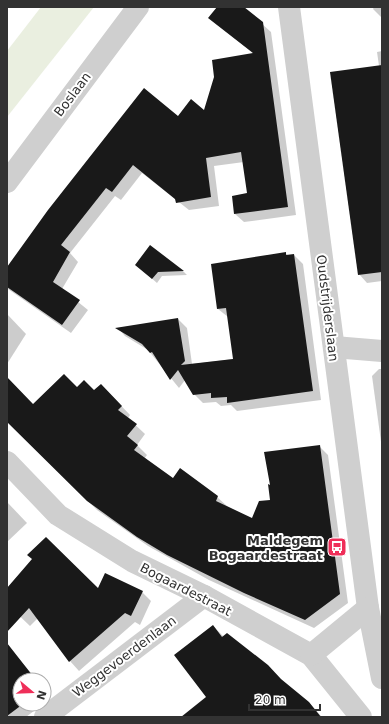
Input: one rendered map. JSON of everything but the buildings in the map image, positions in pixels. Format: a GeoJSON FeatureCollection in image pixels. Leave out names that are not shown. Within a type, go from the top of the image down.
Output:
{"type":"FeatureCollection","features":[{"type":"Feature","properties":{"kind":"street","name":"Boslaan"},"geometry":{"type":"LineString","coordinates":[[7,182],[138,7]]}},
{"type":"Feature","properties":{"kind":"street","name":"Oudstrijderslaan"},"geometry":{"type":"LineString","coordinates":[[289,7],[368,608],[382,678]]}},
{"type":"Feature","properties":{"kind":"street"},"geometry":{"type":"LineString","coordinates":[[334,347],[382,351]]}},
{"type":"Feature","properties":{"kind":"street","name":"Bogaardestraat"},"geometry":{"type":"LineString","coordinates":[[7,462],[58,515],[132,561],[204,596],[311,655],[361,717]]}},
{"type":"Feature","properties":{"kind":"street","name":"Weggevoerdenlaan"},"geometry":{"type":"LineString","coordinates":[[45,717],[204,596]]}},
{"type":"Feature","properties":{"kind":"street"},"geometry":{"type":"LineString","coordinates":[[311,655],[368,608]]}},
{"type":"Feature","properties":{"kind":"shaded area"},"geometry":{"type":"Polygon","coordinates":[[[41,7],[94,7],[7,117],[7,51],[41,7]]]}},
{"type":"Feature","properties":{"kind":"place","name":"Maldegem Bogaardestraat"},"geometry":{"type":"Point","coordinates":[337,547]}}]}
